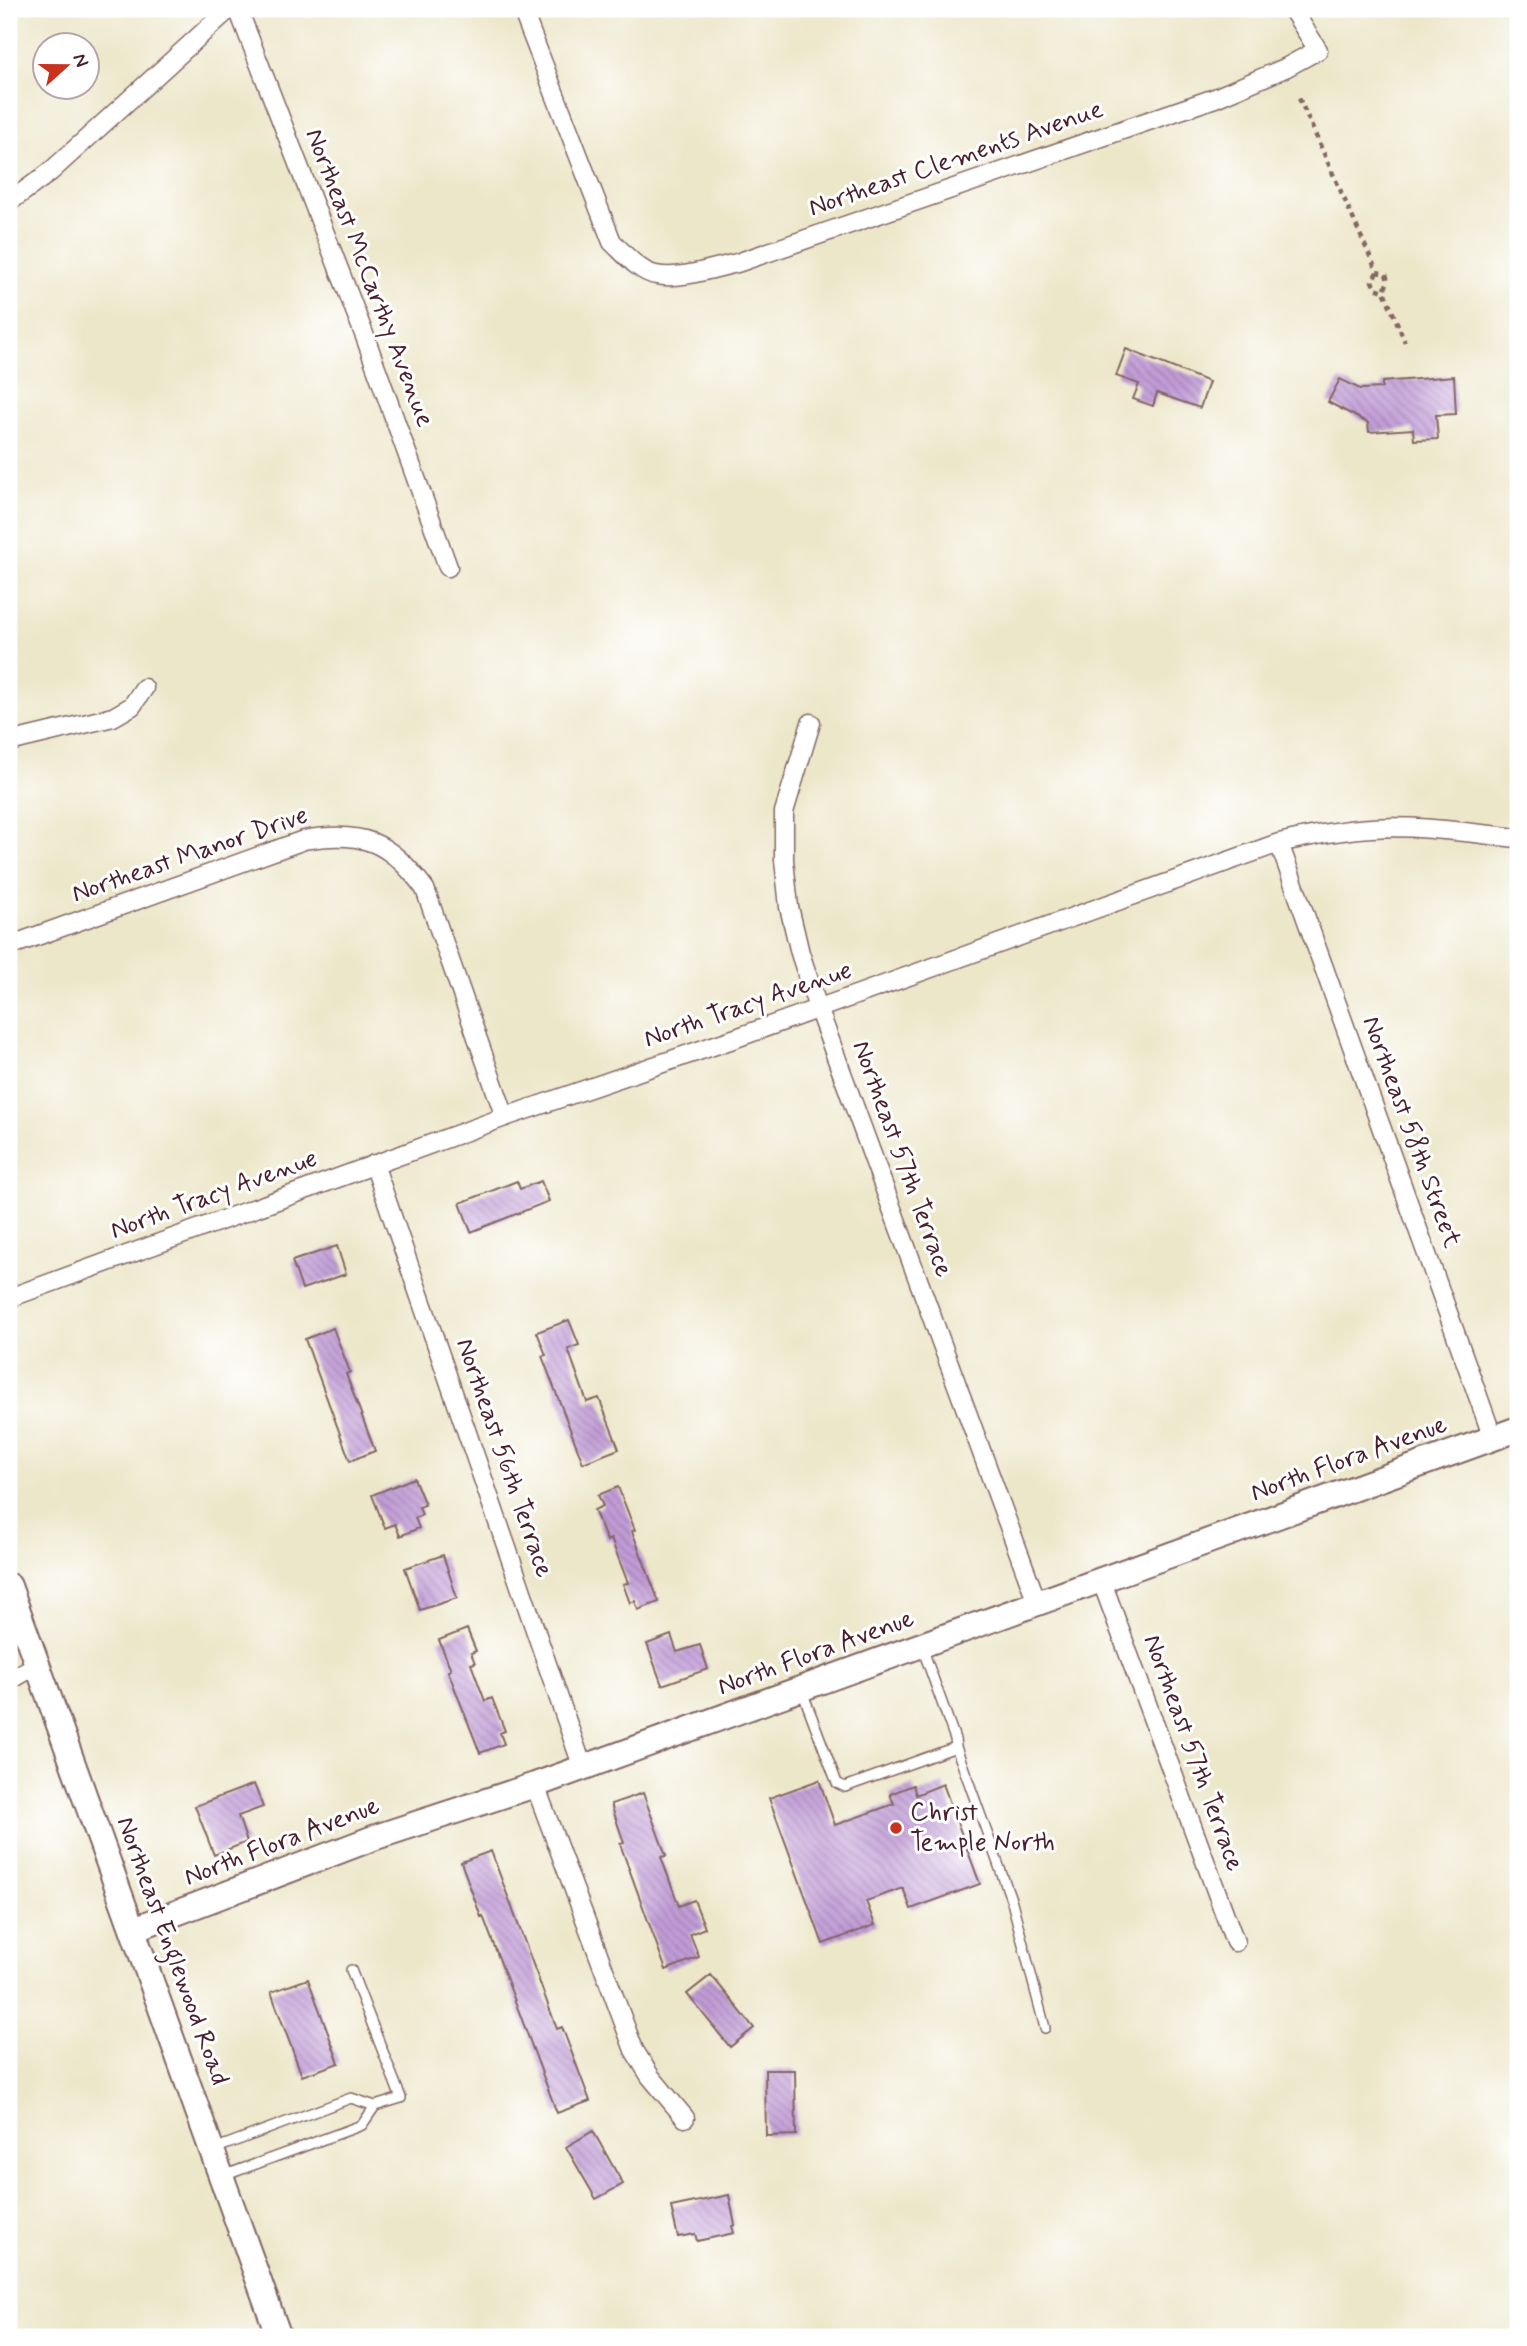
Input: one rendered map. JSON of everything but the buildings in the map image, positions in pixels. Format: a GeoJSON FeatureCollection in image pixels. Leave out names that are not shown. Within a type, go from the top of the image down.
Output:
{"type":"FeatureCollection","features":[{"type":"Feature","properties":{"kind":"street"},"geometry":{"type":"LineString","coordinates":[[9,202],[49,173],[229,9]]}},
{"type":"Feature","properties":{"kind":"street","name":"Northeast McCarthy Avenue"},"geometry":{"type":"LineString","coordinates":[[238,9],[364,334],[448,567]]}},
{"type":"Feature","properties":{"kind":"street","name":"Northeast Clements Avenue"},"geometry":{"type":"LineString","coordinates":[[522,9],[612,242],[633,262],[654,275],[689,274],[737,262],[1215,97],[1285,68],[1318,50],[1292,9]]}},
{"type":"Feature","properties":{"kind":"street"},"geometry":{"type":"LineString","coordinates":[[9,742],[113,717],[132,706],[144,688]]}},
{"type":"Feature","properties":{"kind":"street","name":"Northeast 57th Terrace"},"geometry":{"type":"LineString","coordinates":[[811,723],[784,812],[784,860],[789,907],[800,954],[1038,1605]]}},
{"type":"Feature","properties":{"kind":"street","name":"North Tracy Avenue"},"geometry":{"type":"LineString","coordinates":[[9,1298],[505,1117],[1279,843],[1326,833],[1373,828],[1419,828],[1518,838]]}},
{"type":"Feature","properties":{"kind":"street","name":"Northeast Manor Drive"},"geometry":{"type":"LineString","coordinates":[[9,946],[304,840],[332,835],[360,838],[386,849],[408,866],[425,889],[505,1117]]}},
{"type":"Feature","properties":{"kind":"street","name":"Northeast 58th Street"},"geometry":{"type":"LineString","coordinates":[[1279,843],[1493,1438]]}},
{"type":"Feature","properties":{"kind":"street","name":"Northeast 56th Terrace"},"geometry":{"type":"LineString","coordinates":[[374,1164],[583,1768]]}},
{"type":"Feature","properties":{"kind":"street","name":"North Flora Avenue"},"geometry":{"type":"LineString","coordinates":[[134,1929],[376,1837],[535,1785],[922,1647],[1518,1429]]}},
{"type":"Feature","properties":{"kind":"street","name":"Northeast 57th Terrace"},"geometry":{"type":"LineString","coordinates":[[1102,1581],[1235,1942]]}},
{"type":"Feature","properties":{"kind":"street","name":"Northeast Englewood Road"},"geometry":{"type":"LineString","coordinates":[[9,1586],[279,2337]]}},
{"type":"Feature","properties":{"kind":"street"},"geometry":{"type":"LineString","coordinates":[[9,1681],[36,1665]]}},
{"type":"Feature","properties":{"kind":"street"},"geometry":{"type":"LineString","coordinates":[[535,1785],[634,2050],[650,2076],[685,2118]]}},
{"type":"Feature","properties":{"kind":"lane"},"geometry":{"type":"LineString","coordinates":[[922,1647],[1012,1902],[1045,2028]]}},
{"type":"Feature","properties":{"kind":"lane"},"geometry":{"type":"LineString","coordinates":[[802,1689],[837,1783],[845,1787],[956,1747]]}},
{"type":"Feature","properties":{"kind":"lane"},"geometry":{"type":"LineString","coordinates":[[212,2150],[351,2098],[375,2106],[401,2098],[351,1970]]}},
{"type":"Feature","properties":{"kind":"lane"},"geometry":{"type":"LineString","coordinates":[[222,2177],[362,2125],[375,2106]]}},
{"type":"Feature","properties":{"kind":"path"},"geometry":{"type":"LineString","coordinates":[[1299,98],[1377,272]]}},
{"type":"Feature","properties":{"kind":"path"},"geometry":{"type":"LineString","coordinates":[[1377,272],[1386,274],[1388,281],[1384,291],[1405,342]]}},
{"type":"Feature","properties":{"kind":"path"},"geometry":{"type":"LineString","coordinates":[[1377,272],[1372,281],[1375,288],[1384,291]]}},
{"type":"Feature","properties":{"kind":"place","name":"Christ Temple North"},"geometry":{"type":"Point","coordinates":[896,1828]}}]}
